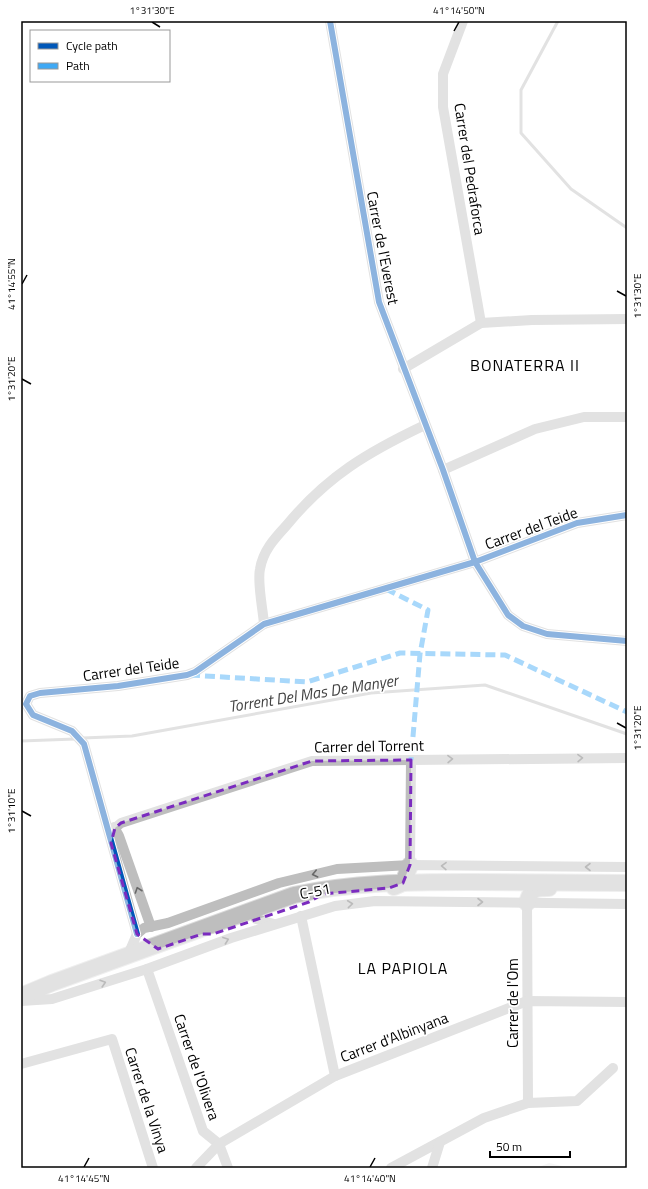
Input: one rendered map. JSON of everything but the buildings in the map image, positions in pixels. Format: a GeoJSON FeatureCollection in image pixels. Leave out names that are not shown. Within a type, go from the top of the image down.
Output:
{"type":"FeatureCollection","features":[{"type":"Feature","properties":{"kind":"main road"},"geometry":{"type":"LineString","coordinates":[[305,909],[323,894],[389,888],[403,883],[410,865]]}},
{"type":"Feature","properties":{"kind":"main road","name":"C-51"},"geometry":{"type":"LineString","coordinates":[[21,999],[51,991],[209,931],[294,895],[330,888],[403,883],[627,886]]}},
{"type":"Feature","properties":{"kind":"main road","name":"C-51"},"geometry":{"type":"LineString","coordinates":[[209,931],[369,893],[528,898],[627,886]]}},
{"type":"Feature","properties":{"kind":"main road"},"geometry":{"type":"LineString","coordinates":[[21,999],[128,955],[151,947],[158,949],[209,931]]}},
{"type":"Feature","properties":{"kind":"street","name":"Carrer de l'Everest"},"geometry":{"type":"LineString","coordinates":[[330,21],[379,302],[403,369],[443,470],[475,562],[508,615],[523,626],[547,634],[627,641]]}},
{"type":"Feature","properties":{"kind":"street","name":"Carrer del Pedraforca"},"geometry":{"type":"LineString","coordinates":[[463,21],[443,74],[443,107],[481,323]]}},
{"type":"Feature","properties":{"kind":"street"},"geometry":{"type":"LineString","coordinates":[[403,369],[481,323],[532,320],[627,319]]}},
{"type":"Feature","properties":{"kind":"street"},"geometry":{"type":"LineString","coordinates":[[443,470],[535,429],[584,417],[627,417]]}},
{"type":"Feature","properties":{"kind":"street"},"geometry":{"type":"LineString","coordinates":[[264,624],[260,570],[266,549],[300,509],[342,471],[384,444],[425,425]]}},
{"type":"Feature","properties":{"kind":"street","name":"Carrer del Teide"},"geometry":{"type":"LineString","coordinates":[[137,934],[84,744],[73,732],[32,715],[26,704],[30,696],[40,693],[118,686],[187,675],[195,672],[264,624],[475,562],[577,524],[627,515]]}},
{"type":"Feature","properties":{"kind":"street","name":"Carrer del Torrent"},"geometry":{"type":"LineString","coordinates":[[118,825],[312,761],[627,758]]}},
{"type":"Feature","properties":{"kind":"street"},"geometry":{"type":"LineString","coordinates":[[410,865],[411,760]]}},
{"type":"Feature","properties":{"kind":"street"},"geometry":{"type":"LineString","coordinates":[[104,819],[118,825],[150,927]]}},
{"type":"Feature","properties":{"kind":"street"},"geometry":{"type":"LineString","coordinates":[[111,843],[118,825]]}},
{"type":"Feature","properties":{"kind":"street"},"geometry":{"type":"LineString","coordinates":[[128,955],[137,934],[144,928],[168,923],[287,881],[337,869],[410,865],[627,867]]}},
{"type":"Feature","properties":{"kind":"street"},"geometry":{"type":"LineString","coordinates":[[528,898],[627,904]]}},
{"type":"Feature","properties":{"kind":"street","name":"Carrer de l'Om"},"geometry":{"type":"LineString","coordinates":[[528,898],[528,1103]]}},
{"type":"Feature","properties":{"kind":"street"},"geometry":{"type":"LineString","coordinates":[[21,999],[52,998],[147,969],[274,924],[305,909],[335,1076]]}},
{"type":"Feature","properties":{"kind":"street"},"geometry":{"type":"LineString","coordinates":[[256,919],[274,924]]}},
{"type":"Feature","properties":{"kind":"street"},"geometry":{"type":"LineString","coordinates":[[168,923],[209,931]]}},
{"type":"Feature","properties":{"kind":"street"},"geometry":{"type":"LineString","coordinates":[[137,934],[151,947]]}},
{"type":"Feature","properties":{"kind":"street","name":"Carrer de l'Olivera"},"geometry":{"type":"LineString","coordinates":[[147,969],[203,1131],[219,1144]]}},
{"type":"Feature","properties":{"kind":"street","name":"Carrer d'Albinyana"},"geometry":{"type":"LineString","coordinates":[[196,1168],[219,1144],[335,1076],[527,1001],[627,1002]]}},
{"type":"Feature","properties":{"kind":"street","name":"Carrer de la Vinya"},"geometry":{"type":"LineString","coordinates":[[21,1064],[112,1039],[153,1168]]}},
{"type":"Feature","properties":{"kind":"street"},"geometry":{"type":"LineString","coordinates":[[391,1168],[484,1118],[528,1103],[577,1101],[613,1068]]}},
{"type":"Feature","properties":{"kind":"street"},"geometry":{"type":"LineString","coordinates":[[432,1168],[440,1142]]}},
{"type":"Feature","properties":{"kind":"street"},"geometry":{"type":"LineString","coordinates":[[219,1144],[228,1168]]}},
{"type":"Feature","properties":{"kind":"highlighted area"},"geometry":{"type":"Polygon","coordinates":[[[411,760],[410,865],[403,883],[389,888],[323,894],[309,902],[213,934],[202,934],[158,949],[137,934],[111,843],[115,828],[121,823],[312,761],[411,760]]]}},
{"type":"Feature","properties":{"kind":"shaded area"},"geometry":{"type":"Polygon","coordinates":[[[549,1163],[571,1168],[536,1168],[549,1163]]]}},
{"type":"Feature","properties":{"kind":"waterway"},"geometry":{"type":"LineString","coordinates":[[558,21],[521,90],[521,133],[571,189],[627,228]]}},
{"type":"Feature","properties":{"kind":"waterway","name":"Torrent Del Mas De Manyer"},"geometry":{"type":"LineString","coordinates":[[83,738],[132,736],[371,693],[485,685],[627,734]]}},
{"type":"Feature","properties":{"kind":"waterway","name":"Torrent Del Mas De Manyer"},"geometry":{"type":"LineString","coordinates":[[21,741],[75,739]]}},
{"type":"Feature","properties":{"kind":"marked path"},"geometry":{"type":"LineString","coordinates":[[386,589],[428,610],[420,654],[411,760]]}},
{"type":"Feature","properties":{"kind":"marked path"},"geometry":{"type":"LineString","coordinates":[[190,675],[307,682],[400,653],[505,655],[627,712]]}},
{"type":"Feature","properties":{"kind":"cycle path"},"geometry":{"type":"LineString","coordinates":[[330,21],[379,302],[443,470],[475,562],[508,615],[523,626],[547,634],[627,641]]}},
{"type":"Feature","properties":{"kind":"cycle path"},"geometry":{"type":"LineString","coordinates":[[137,934],[84,744],[72,731],[33,715],[26,704],[30,696],[40,693],[118,686],[187,675],[195,672],[264,624],[475,562],[577,523],[627,515]]}},
{"type":"Feature","properties":{"kind":"district","name":"BONATERRA II"},"geometry":{"type":"Point","coordinates":[525,365]}},
{"type":"Feature","properties":{"kind":"district","name":"LA PAPIOLA"},"geometry":{"type":"Point","coordinates":[403,968]}}]}
